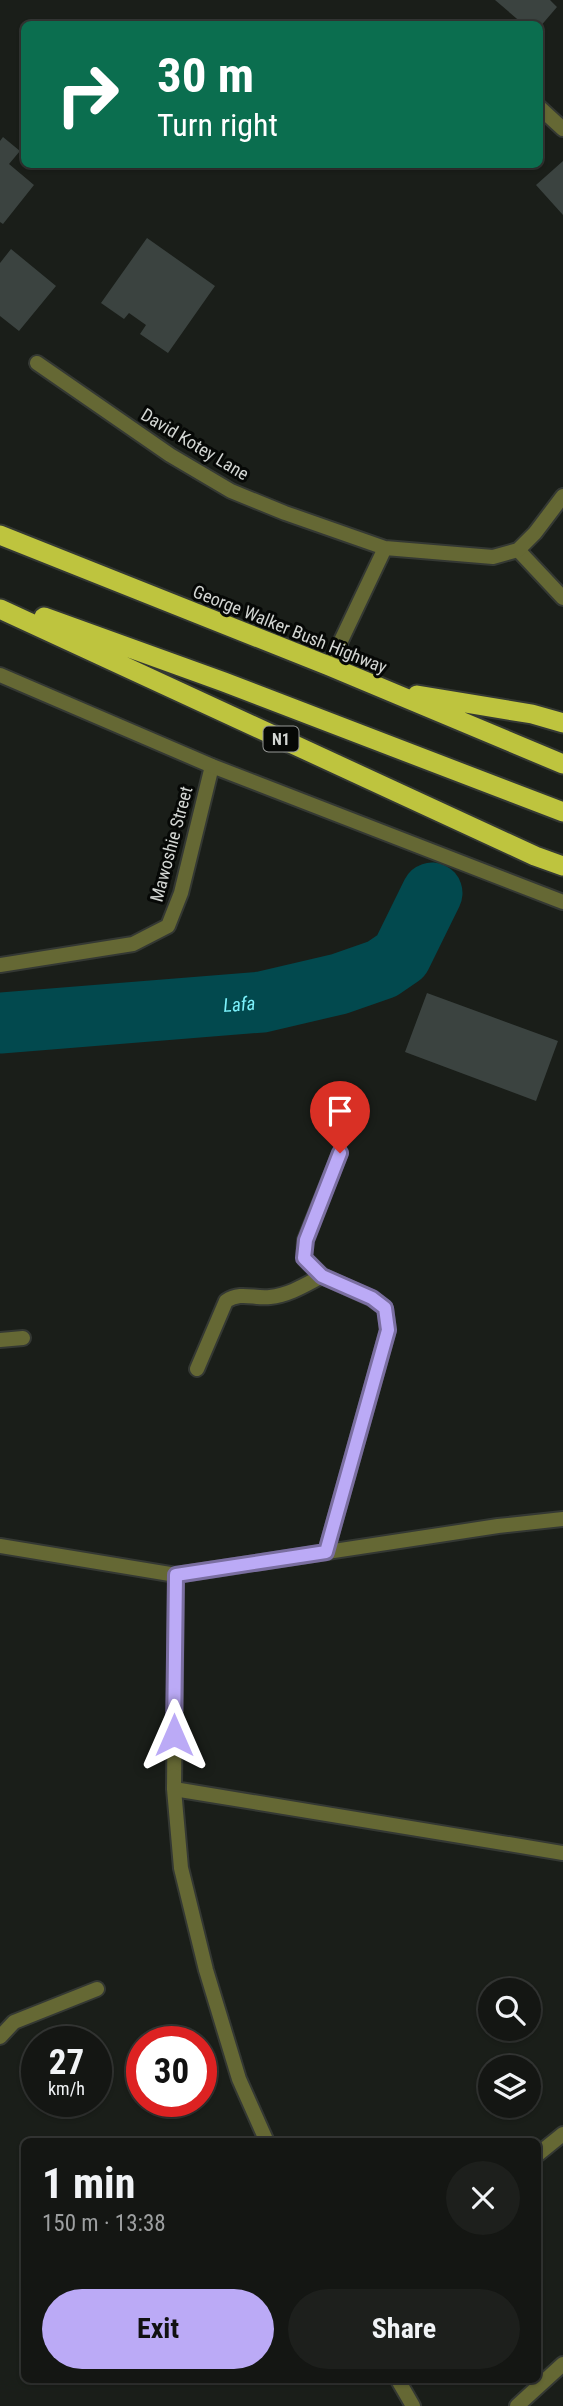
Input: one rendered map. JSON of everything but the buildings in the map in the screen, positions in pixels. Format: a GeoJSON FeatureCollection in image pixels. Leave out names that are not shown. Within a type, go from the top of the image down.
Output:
{"type":"FeatureCollection","features":[{"type":"Feature","properties":{"kind":"highway","name":"George Walker Bush Highway"},"geometry":{"type":"LineString","coordinates":[[0,535],[329,666],[563,764]]}},
{"type":"Feature","properties":{"kind":"highway","name":"N1"},"geometry":{"type":"LineString","coordinates":[[0,601],[225,682],[563,812]]}},
{"type":"Feature","properties":{"kind":"highway","name":"N1"},"geometry":{"type":"LineString","coordinates":[[0,609],[535,856],[563,866]]}},
{"type":"Feature","properties":{"kind":"highway"},"geometry":{"type":"LineString","coordinates":[[385,690],[532,713],[563,723]]}},
{"type":"Feature","properties":{"kind":"street"},"geometry":{"type":"LineString","coordinates":[[543,111],[563,129]]}},
{"type":"Feature","properties":{"kind":"street","name":"David Kotey Lane"},"geometry":{"type":"LineString","coordinates":[[37,363],[170,455],[231,491],[285,513],[385,548],[492,557],[519,550]]}},
{"type":"Feature","properties":{"kind":"street"},"geometry":{"type":"LineString","coordinates":[[563,496],[519,550],[563,598]]}},
{"type":"Feature","properties":{"kind":"street"},"geometry":{"type":"LineString","coordinates":[[329,666],[385,548]]}},
{"type":"Feature","properties":{"kind":"street"},"geometry":{"type":"LineString","coordinates":[[0,675],[212,766],[563,902]]}},
{"type":"Feature","properties":{"kind":"street","name":"Mawoshie Street"},"geometry":{"type":"LineString","coordinates":[[0,965],[133,944],[168,926],[181,893],[212,766]]}},
{"type":"Feature","properties":{"kind":"street"},"geometry":{"type":"LineString","coordinates":[[326,1552],[388,1330],[385,1308],[372,1298],[322,1276],[304,1258],[306,1240],[340,1153]]}},
{"type":"Feature","properties":{"kind":"street"},"geometry":{"type":"LineString","coordinates":[[197,1369],[226,1301],[234,1296],[267,1298],[281,1295],[322,1276]]}},
{"type":"Feature","properties":{"kind":"street"},"geometry":{"type":"LineString","coordinates":[[0,1340],[23,1338]]}},
{"type":"Feature","properties":{"kind":"street"},"geometry":{"type":"LineString","coordinates":[[0,1546],[176,1575],[498,1525],[563,1519]]}},
{"type":"Feature","properties":{"kind":"street"},"geometry":{"type":"LineString","coordinates":[[176,1575],[174,1789],[181,1868],[206,1970],[239,2079],[265,2138]]}},
{"type":"Feature","properties":{"kind":"street"},"geometry":{"type":"LineString","coordinates":[[174,1789],[563,1853]]}},
{"type":"Feature","properties":{"kind":"street"},"geometry":{"type":"LineString","coordinates":[[0,2037],[14,2022],[97,1989]]}},
{"type":"Feature","properties":{"kind":"street"},"geometry":{"type":"LineString","coordinates":[[541,2152],[563,2134]]}},
{"type":"Feature","properties":{"kind":"street"},"geometry":{"type":"LineString","coordinates":[[517,2406],[563,2364]]}},
{"type":"Feature","properties":{"kind":"street"},"geometry":{"type":"LineString","coordinates":[[400,2383],[413,2406]]}},
{"type":"Feature","properties":{"kind":"waterway","name":"Lafa"},"geometry":{"type":"LineString","coordinates":[[0,1023],[262,1002],[339,984],[382,969],[401,956],[432,893]]}},
{"type":"Feature","properties":{"kind":"route"},"geometry":{"type":"LineString","coordinates":[[174,1735],[176,1575],[326,1552],[388,1330],[385,1308],[372,1298],[322,1276],[304,1258],[306,1240],[340,1153]]}}]}
